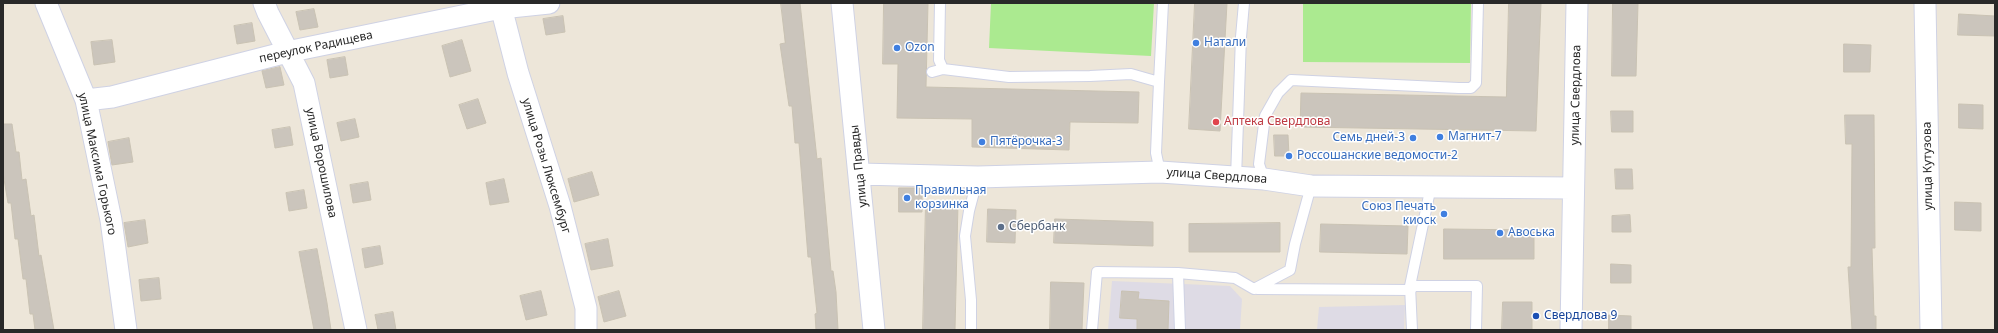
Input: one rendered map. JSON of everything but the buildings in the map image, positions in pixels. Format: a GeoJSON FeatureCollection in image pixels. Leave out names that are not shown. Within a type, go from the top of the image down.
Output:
{"type":"FeatureCollection","features":[{"type":"Feature","properties":{"kind":"street","name":"улица Максима Горького"},"geometry":{"type":"LineString","coordinates":[[46,3],[86,100],[111,220],[126,330]]}},
{"type":"Feature","properties":{"kind":"street","name":"улица Ворошилова"},"geometry":{"type":"LineString","coordinates":[[264,3],[287,52],[304,83],[356,330]]}},
{"type":"Feature","properties":{"kind":"street","name":"переулок Радищева"},"geometry":{"type":"LineString","coordinates":[[86,100],[112,97],[287,52],[500,6],[549,3]]}},
{"type":"Feature","properties":{"kind":"street","name":"улица Правды"},"geometry":{"type":"LineString","coordinates":[[842,3],[860,174],[874,330]]}},
{"type":"Feature","properties":{"kind":"street","name":"улица Свердлова"},"geometry":{"type":"LineString","coordinates":[[1571,330],[1577,3]]}},
{"type":"Feature","properties":{"kind":"street","name":"улица Кутузова"},"geometry":{"type":"LineString","coordinates":[[1925,3],[1931,330]]}},
{"type":"Feature","properties":{"kind":"street","name":"улица Розы Люксембург"},"geometry":{"type":"LineString","coordinates":[[500,6],[518,73],[560,206],[586,308],[586,330]]}},
{"type":"Feature","properties":{"kind":"street","name":"улица Свердлова"},"geometry":{"type":"LineString","coordinates":[[860,174],[978,177],[1160,172],[1264,179],[1312,186],[1573,188]]}},
{"type":"Feature","properties":{"kind":"lane"},"geometry":{"type":"LineString","coordinates":[[940,3],[939,60],[943,69]]}},
{"type":"Feature","properties":{"kind":"lane"},"geometry":{"type":"LineString","coordinates":[[1160,172],[1156,153],[1163,3]]}},
{"type":"Feature","properties":{"kind":"lane"},"geometry":{"type":"LineString","coordinates":[[1236,178],[1240,61],[1244,3]]}},
{"type":"Feature","properties":{"kind":"lane"},"geometry":{"type":"LineString","coordinates":[[1264,179],[1259,164],[1265,116],[1278,93],[1291,80],[1471,88],[1476,83],[1478,3]]}},
{"type":"Feature","properties":{"kind":"lane"},"geometry":{"type":"LineString","coordinates":[[932,72],[943,69],[1010,77],[1130,74],[1159,82]]}},
{"type":"Feature","properties":{"kind":"lane"},"geometry":{"type":"LineString","coordinates":[[971,330],[971,300],[965,236],[969,211],[978,177]]}},
{"type":"Feature","properties":{"kind":"lane"},"geometry":{"type":"LineString","coordinates":[[1254,289],[1290,270],[1295,244],[1312,186]]}},
{"type":"Feature","properties":{"kind":"lane"},"geometry":{"type":"LineString","coordinates":[[1412,330],[1411,288],[1431,186]]}},
{"type":"Feature","properties":{"kind":"lane"},"geometry":{"type":"LineString","coordinates":[[1092,330],[1097,272],[1178,273],[1235,278],[1254,289],[1477,286],[1476,330]]}},
{"type":"Feature","properties":{"kind":"lane"},"geometry":{"type":"LineString","coordinates":[[1178,273],[1180,330]]}},
{"type":"Feature","properties":{"kind":"shaded area"},"geometry":{"type":"Polygon","coordinates":[[[1112,281],[1230,286],[1242,299],[1240,330],[1108,330],[1112,281]]]}},
{"type":"Feature","properties":{"kind":"shaded area"},"geometry":{"type":"Polygon","coordinates":[[[1405,305],[1404,330],[1317,330],[1319,307],[1405,305]]]}},
{"type":"Feature","properties":{"kind":"green space"},"geometry":{"type":"Polygon","coordinates":[[[991,3],[1154,3],[1151,56],[989,48],[991,3]]]}},
{"type":"Feature","properties":{"kind":"green space"},"geometry":{"type":"Polygon","coordinates":[[[1303,3],[1471,3],[1470,63],[1303,62],[1303,3]]]}},
{"type":"Feature","properties":{"kind":"place","name":"Натали"},"geometry":{"type":"Point","coordinates":[1196,43]}},
{"type":"Feature","properties":{"kind":"place","name":"Ozon"},"geometry":{"type":"Point","coordinates":[897,48]}},
{"type":"Feature","properties":{"kind":"place","name":"Аптека Свердлова"},"geometry":{"type":"Point","coordinates":[1216,122]}},
{"type":"Feature","properties":{"kind":"place","name":"Магнит-7"},"geometry":{"type":"Point","coordinates":[1440,137]}},
{"type":"Feature","properties":{"kind":"place","name":"Семь дней-3"},"geometry":{"type":"Point","coordinates":[1413,138]}},
{"type":"Feature","properties":{"kind":"place","name":"Пятёрочка-3"},"geometry":{"type":"Point","coordinates":[982,142]}},
{"type":"Feature","properties":{"kind":"place","name":"Россошанские ведомости-2"},"geometry":{"type":"Point","coordinates":[1289,156]}},
{"type":"Feature","properties":{"kind":"place","name":"Правильная корзинка"},"geometry":{"type":"Point","coordinates":[907,198]}},
{"type":"Feature","properties":{"kind":"place","name":"Союз Печать киоск"},"geometry":{"type":"Point","coordinates":[1444,214]}},
{"type":"Feature","properties":{"kind":"place","name":"Сбербанк"},"geometry":{"type":"Point","coordinates":[1001,227]}},
{"type":"Feature","properties":{"kind":"place","name":"Авоська"},"geometry":{"type":"Point","coordinates":[1500,233]}},
{"type":"Feature","properties":{"kind":"place","name":"Свердлова 9"},"geometry":{"type":"Point","coordinates":[1536,316]}}]}
